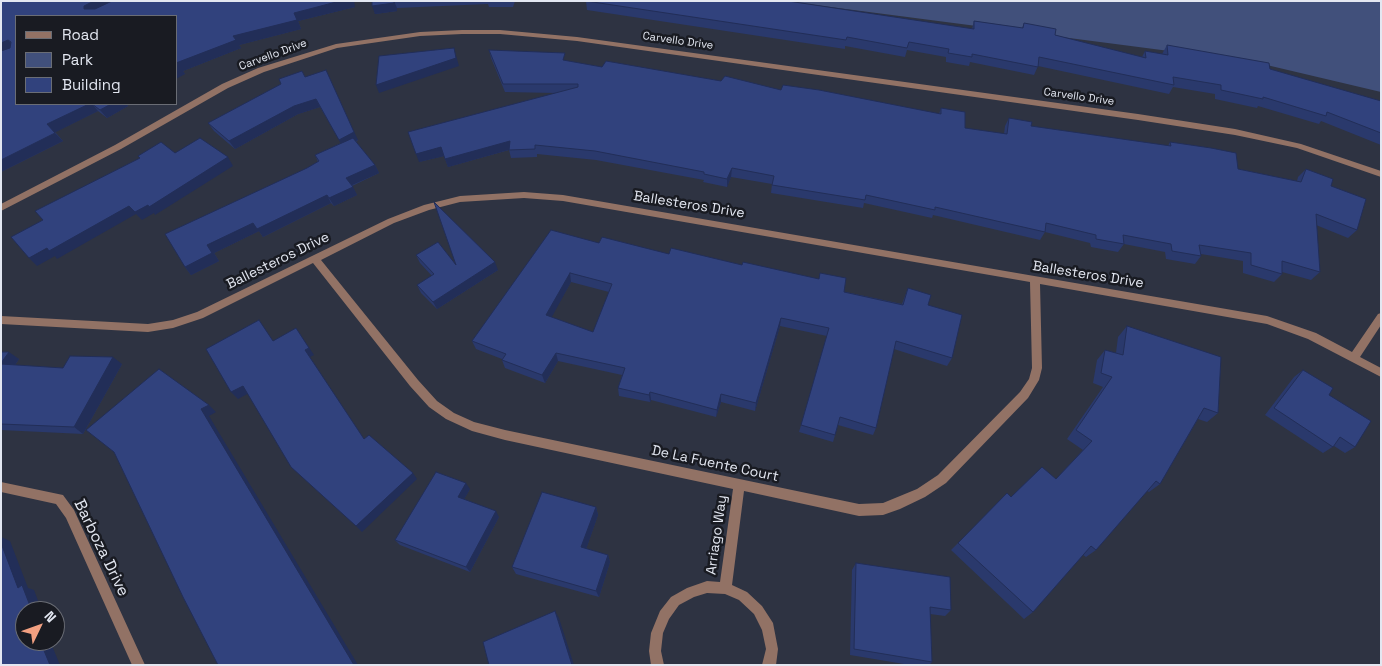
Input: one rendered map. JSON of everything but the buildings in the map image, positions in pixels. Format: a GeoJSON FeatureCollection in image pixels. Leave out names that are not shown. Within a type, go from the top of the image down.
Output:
{"type":"FeatureCollection","features":[{"type":"Feature","properties":{"kind":"street","name":"Carvello Drive"},"geometry":{"type":"LineString","coordinates":[[1,208],[118,147],[225,86],[261,70],[336,46],[401,36],[462,32],[500,32],[577,38],[1138,117],[1235,132],[1298,146],[1381,174]]}},
{"type":"Feature","properties":{"kind":"street","name":"Ballesteros Drive"},"geometry":{"type":"LineString","coordinates":[[1,320],[148,328],[173,324],[200,315],[391,221],[427,207],[460,199],[524,195],[563,198],[1267,320],[1312,336],[1354,356],[1381,373]]}},
{"type":"Feature","properties":{"kind":"street","name":"De La Fuente Court"},"geometry":{"type":"LineString","coordinates":[[316,259],[414,383],[433,404],[450,416],[472,426],[505,435],[859,510],[882,509],[900,503],[942,479],[1024,395],[1034,380],[1038,368],[1035,280]]}},
{"type":"Feature","properties":{"kind":"street"},"geometry":{"type":"LineString","coordinates":[[1354,356],[1381,317]]}},
{"type":"Feature","properties":{"kind":"street","name":"Arriago Way"},"geometry":{"type":"LineString","coordinates":[[725,588],[740,485]]}},
{"type":"Feature","properties":{"kind":"street","name":"Barboza Drive"},"geometry":{"type":"LineString","coordinates":[[1,487],[59,499],[70,514],[139,665]]}},
{"type":"Feature","properties":{"kind":"street","name":"Arriago Way"},"geometry":{"type":"LineString","coordinates":[[658,665],[655,651],[657,632],[664,615],[676,601],[691,592],[707,587],[725,588],[743,596],[758,610],[768,628],[772,649],[769,665]]}},
{"type":"Feature","properties":{"kind":"green space"},"geometry":{"type":"Polygon","coordinates":[[[784,1],[1381,1],[1381,92],[1254,62],[784,1]]]}}]}
